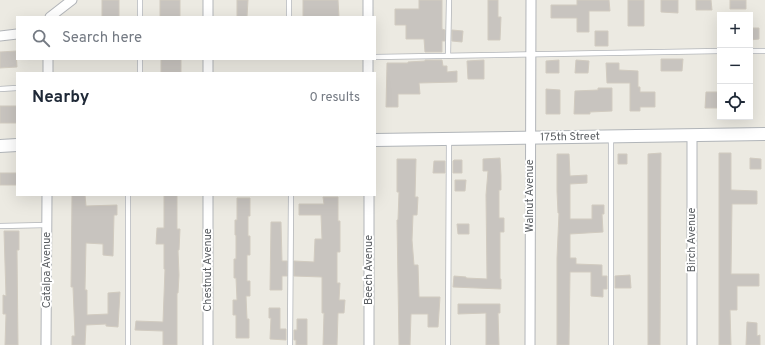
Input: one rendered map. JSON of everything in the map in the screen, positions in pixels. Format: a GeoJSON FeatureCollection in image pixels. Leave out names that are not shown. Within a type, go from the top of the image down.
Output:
{"type":"FeatureCollection","features":[{"type":"Feature","properties":{"kind":"street"},"geometry":{"type":"LineString","coordinates":[[208,0],[208,16]]}},
{"type":"Feature","properties":{"kind":"street"},"geometry":{"type":"LineString","coordinates":[[368,0],[368,16]]}},
{"type":"Feature","properties":{"kind":"street","name":"Walnut Avenue"},"geometry":{"type":"LineString","coordinates":[[530,345],[531,0]]}},
{"type":"Feature","properties":{"kind":"street"},"geometry":{"type":"LineString","coordinates":[[51,16],[70,2]]}},
{"type":"Feature","properties":{"kind":"street"},"geometry":{"type":"LineString","coordinates":[[0,36],[16,34]]}},
{"type":"Feature","properties":{"kind":"street"},"geometry":{"type":"LineString","coordinates":[[48,60],[48,72]]}},
{"type":"Feature","properties":{"kind":"street"},"geometry":{"type":"LineString","coordinates":[[208,60],[208,72]]}},
{"type":"Feature","properties":{"kind":"street"},"geometry":{"type":"LineString","coordinates":[[368,60],[368,72]]}},
{"type":"Feature","properties":{"kind":"street","name":"175th Street"},"geometry":{"type":"LineString","coordinates":[[376,140],[765,134]]}},
{"type":"Feature","properties":{"kind":"street","name":"Birch Avenue"},"geometry":{"type":"LineString","coordinates":[[692,135],[692,345]]}},
{"type":"Feature","properties":{"kind":"street"},"geometry":{"type":"LineString","coordinates":[[0,146],[16,145]]}},
{"type":"Feature","properties":{"kind":"street","name":"Catalpa Avenue"},"geometry":{"type":"LineString","coordinates":[[46,345],[47,196]]}},
{"type":"Feature","properties":{"kind":"street","name":"Chestnut Avenue"},"geometry":{"type":"LineString","coordinates":[[208,196],[208,345]]}},
{"type":"Feature","properties":{"kind":"street","name":"Beech Avenue"},"geometry":{"type":"LineString","coordinates":[[368,196],[369,345]]}},
{"type":"Feature","properties":{"kind":"lane"},"geometry":{"type":"LineString","coordinates":[[140,0],[140,16]]}},
{"type":"Feature","properties":{"kind":"lane"},"geometry":{"type":"LineString","coordinates":[[289,0],[289,16]]}},
{"type":"Feature","properties":{"kind":"lane"},"geometry":{"type":"LineString","coordinates":[[448,0],[448,56]]}},
{"type":"Feature","properties":{"kind":"lane"},"geometry":{"type":"LineString","coordinates":[[376,57],[717,51]]}},
{"type":"Feature","properties":{"kind":"lane"},"geometry":{"type":"LineString","coordinates":[[753,51],[765,51]]}},
{"type":"Feature","properties":{"kind":"lane"},"geometry":{"type":"LineString","coordinates":[[140,60],[140,72]]}},
{"type":"Feature","properties":{"kind":"lane"},"geometry":{"type":"LineString","coordinates":[[0,88],[16,88]]}},
{"type":"Feature","properties":{"kind":"lane"},"geometry":{"type":"LineString","coordinates":[[611,136],[611,345]]}},
{"type":"Feature","properties":{"kind":"lane"},"geometry":{"type":"LineString","coordinates":[[448,345],[449,139]]}},
{"type":"Feature","properties":{"kind":"lane"},"geometry":{"type":"LineString","coordinates":[[128,196],[128,345]]}},
{"type":"Feature","properties":{"kind":"lane"},"geometry":{"type":"LineString","coordinates":[[290,345],[291,196]]}},
{"type":"Feature","properties":{"kind":"lane"},"geometry":{"type":"LineString","coordinates":[[0,226],[47,225]]}},
{"type":"Feature","properties":{"kind":"building"},"geometry":{"type":"Polygon","coordinates":[[[102,0],[119,0],[119,16],[102,16],[102,0]]]}},
{"type":"Feature","properties":{"kind":"building"},"geometry":{"type":"Polygon","coordinates":[[[160,0],[180,0],[180,16],[160,16],[160,0]]]}},
{"type":"Feature","properties":{"kind":"building"},"geometry":{"type":"Polygon","coordinates":[[[237,0],[248,0],[247,16],[237,16],[237,0]]]}},
{"type":"Feature","properties":{"kind":"building"},"geometry":{"type":"Polygon","coordinates":[[[303,0],[338,0],[339,16],[303,16],[303,0]]]}},
{"type":"Feature","properties":{"kind":"building"},"geometry":{"type":"Polygon","coordinates":[[[419,0],[442,0],[442,29],[445,30],[445,41],[442,41],[442,52],[425,52],[424,39],[406,39],[406,25],[395,25],[395,9],[419,9],[419,0]]]}},
{"type":"Feature","properties":{"kind":"building"},"geometry":{"type":"Polygon","coordinates":[[[488,0],[498,0],[498,17],[501,17],[500,40],[488,40],[488,0]]]}},
{"type":"Feature","properties":{"kind":"building"},"geometry":{"type":"Polygon","coordinates":[[[577,0],[609,0],[610,11],[589,11],[589,32],[577,32],[577,18],[551,18],[551,5],[577,5],[577,0]]]}},
{"type":"Feature","properties":{"kind":"building"},"geometry":{"type":"Polygon","coordinates":[[[628,0],[644,0],[644,26],[628,26],[628,0]]]}},
{"type":"Feature","properties":{"kind":"building"},"geometry":{"type":"Polygon","coordinates":[[[661,0],[678,0],[678,13],[661,12],[661,0]]]}},
{"type":"Feature","properties":{"kind":"building"},"geometry":{"type":"Polygon","coordinates":[[[696,0],[711,0],[712,10],[696,10],[696,0]]]}},
{"type":"Feature","properties":{"kind":"building"},"geometry":{"type":"Polygon","coordinates":[[[730,0],[746,0],[746,9],[730,9],[730,0]]]}},
{"type":"Feature","properties":{"kind":"building"},"geometry":{"type":"Polygon","coordinates":[[[753,28],[759,28],[759,39],[753,40],[753,28]]]}},
{"type":"Feature","properties":{"kind":"building"},"geometry":{"type":"Polygon","coordinates":[[[452,30],[463,31],[462,42],[452,41],[452,30]]]}},
{"type":"Feature","properties":{"kind":"building"},"geometry":{"type":"Polygon","coordinates":[[[595,31],[608,31],[608,46],[595,46],[595,31]]]}},
{"type":"Feature","properties":{"kind":"building"},"geometry":{"type":"Polygon","coordinates":[[[16,51],[17,67],[0,68],[0,52],[16,51]]]}},
{"type":"Feature","properties":{"kind":"building"},"geometry":{"type":"Polygon","coordinates":[[[661,59],[683,59],[682,71],[661,71],[661,59]]]}},
{"type":"Feature","properties":{"kind":"building"},"geometry":{"type":"Polygon","coordinates":[[[161,60],[181,60],[181,72],[161,72],[161,60]]]}},
{"type":"Feature","properties":{"kind":"building"},"geometry":{"type":"Polygon","coordinates":[[[425,60],[442,60],[443,66],[447,66],[447,72],[457,71],[457,82],[419,83],[420,94],[398,94],[398,107],[386,107],[387,63],[408,63],[425,60]]]}},
{"type":"Feature","properties":{"kind":"building"},"geometry":{"type":"Polygon","coordinates":[[[484,60],[484,79],[468,79],[467,61],[484,60]]]}},
{"type":"Feature","properties":{"kind":"building"},"geometry":{"type":"Polygon","coordinates":[[[559,60],[559,73],[546,73],[546,61],[559,60]]]}},
{"type":"Feature","properties":{"kind":"building"},"geometry":{"type":"Polygon","coordinates":[[[576,60],[589,61],[588,73],[575,73],[576,60]]]}},
{"type":"Feature","properties":{"kind":"building"},"geometry":{"type":"Polygon","coordinates":[[[606,63],[619,63],[619,70],[638,71],[638,87],[640,87],[640,92],[655,92],[655,107],[640,107],[640,111],[630,111],[630,83],[607,83],[606,63]]]}},
{"type":"Feature","properties":{"kind":"building"},"geometry":{"type":"Polygon","coordinates":[[[598,88],[612,88],[612,111],[590,112],[590,114],[574,114],[575,91],[598,90],[598,88]]]}},
{"type":"Feature","properties":{"kind":"building"},"geometry":{"type":"Polygon","coordinates":[[[546,89],[560,90],[560,114],[546,114],[546,89]]]}},
{"type":"Feature","properties":{"kind":"building"},"geometry":{"type":"Polygon","coordinates":[[[706,92],[717,92],[717,108],[705,108],[706,92]]]}},
{"type":"Feature","properties":{"kind":"building"},"geometry":{"type":"Polygon","coordinates":[[[0,106],[16,106],[16,123],[0,123],[0,106]]]}},
{"type":"Feature","properties":{"kind":"building"},"geometry":{"type":"Polygon","coordinates":[[[661,153],[660,345],[648,345],[648,154],[661,153]]]}},
{"type":"Feature","properties":{"kind":"building"},"geometry":{"type":"Polygon","coordinates":[[[719,153],[731,153],[731,190],[757,191],[757,204],[732,204],[731,274],[759,274],[759,286],[737,286],[737,310],[730,310],[731,345],[719,345],[719,153]]]}},
{"type":"Feature","properties":{"kind":"building"},"geometry":{"type":"Polygon","coordinates":[[[557,154],[569,154],[570,176],[587,175],[587,183],[570,184],[570,219],[592,219],[592,205],[604,205],[604,214],[602,214],[603,232],[570,234],[570,258],[576,258],[576,264],[602,265],[602,276],[607,276],[607,289],[603,289],[603,297],[591,296],[591,272],[570,272],[569,345],[557,345],[557,258],[559,213],[557,191],[557,154]]]}},
{"type":"Feature","properties":{"kind":"building"},"geometry":{"type":"Polygon","coordinates":[[[618,154],[627,154],[627,164],[618,164],[618,154]]]}},
{"type":"Feature","properties":{"kind":"building"},"geometry":{"type":"Polygon","coordinates":[[[500,158],[501,190],[499,190],[499,218],[504,218],[504,232],[500,232],[501,289],[453,287],[454,276],[487,279],[486,195],[488,171],[483,171],[483,159],[500,158]]]}},
{"type":"Feature","properties":{"kind":"building"},"geometry":{"type":"Polygon","coordinates":[[[750,158],[761,159],[761,169],[750,169],[750,158]]]}},
{"type":"Feature","properties":{"kind":"building"},"geometry":{"type":"Polygon","coordinates":[[[397,159],[416,159],[415,197],[418,197],[417,215],[413,215],[412,240],[414,265],[418,265],[419,297],[440,297],[438,327],[428,327],[428,314],[411,314],[410,345],[399,345],[397,220],[399,192],[397,192],[397,159]]]}},
{"type":"Feature","properties":{"kind":"building"},"geometry":{"type":"Polygon","coordinates":[[[454,160],[462,160],[462,173],[453,173],[454,160]]]}},
{"type":"Feature","properties":{"kind":"building"},"geometry":{"type":"Polygon","coordinates":[[[434,161],[445,161],[445,173],[433,173],[434,161]]]}},
{"type":"Feature","properties":{"kind":"building"},"geometry":{"type":"Polygon","coordinates":[[[0,173],[16,173],[16,185],[0,185],[0,173]]]}},
{"type":"Feature","properties":{"kind":"building"},"geometry":{"type":"Polygon","coordinates":[[[455,180],[466,180],[465,191],[455,191],[455,180]]]}},
{"type":"Feature","properties":{"kind":"building"},"geometry":{"type":"Polygon","coordinates":[[[72,196],[85,196],[86,206],[117,205],[117,215],[114,215],[113,256],[103,255],[103,244],[86,243],[85,290],[87,290],[87,315],[108,314],[108,293],[120,292],[118,327],[106,326],[106,324],[86,325],[85,345],[72,345],[72,336],[75,336],[73,287],[71,287],[72,196]]]}},
{"type":"Feature","properties":{"kind":"building"},"geometry":{"type":"Polygon","coordinates":[[[164,196],[177,196],[177,229],[180,229],[178,250],[179,275],[177,293],[177,345],[163,345],[163,331],[135,330],[136,321],[163,322],[165,269],[164,244],[156,244],[157,228],[164,228],[164,196]]]}},
{"type":"Feature","properties":{"kind":"building"},"geometry":{"type":"Polygon","coordinates":[[[323,197],[338,197],[340,252],[337,252],[337,283],[340,283],[339,300],[345,300],[344,313],[338,313],[337,345],[323,345],[324,313],[322,313],[322,277],[294,276],[294,261],[314,262],[315,239],[322,239],[321,215],[299,215],[299,204],[324,204],[323,197]]]}},
{"type":"Feature","properties":{"kind":"building"},"geometry":{"type":"Polygon","coordinates":[[[237,198],[250,198],[248,236],[250,236],[250,255],[247,255],[247,281],[250,281],[250,296],[246,296],[247,319],[249,319],[249,338],[236,338],[236,315],[233,315],[233,300],[237,300],[236,278],[234,278],[234,259],[236,259],[235,220],[237,220],[237,198]]]}},
{"type":"Feature","properties":{"kind":"building"},"geometry":{"type":"Polygon","coordinates":[[[271,222],[281,222],[282,261],[287,261],[287,276],[282,276],[282,290],[270,290],[271,222]]]}},
{"type":"Feature","properties":{"kind":"building"},"geometry":{"type":"Polygon","coordinates":[[[457,224],[469,224],[469,234],[458,234],[457,224]]]}},
{"type":"Feature","properties":{"kind":"building"},"geometry":{"type":"Polygon","coordinates":[[[4,231],[19,231],[19,250],[17,250],[18,345],[5,345],[6,314],[3,314],[3,295],[6,296],[4,231]]]}},
{"type":"Feature","properties":{"kind":"building"},"geometry":{"type":"Polygon","coordinates":[[[630,275],[631,288],[615,288],[615,276],[630,275]]]}},
{"type":"Feature","properties":{"kind":"building"},"geometry":{"type":"Polygon","coordinates":[[[458,304],[500,304],[500,313],[498,313],[499,345],[486,345],[486,313],[458,314],[458,304]]]}},
{"type":"Feature","properties":{"kind":"building"},"geometry":{"type":"Polygon","coordinates":[[[269,308],[280,308],[280,329],[286,329],[286,340],[270,339],[271,318],[269,318],[269,308]]]}},
{"type":"Feature","properties":{"kind":"building"},"geometry":{"type":"Polygon","coordinates":[[[297,319],[307,319],[307,345],[296,345],[296,340],[294,340],[294,330],[297,330],[297,319]]]}},
{"type":"Feature","properties":{"kind":"building"},"geometry":{"type":"Polygon","coordinates":[[[747,322],[757,323],[757,336],[760,335],[760,345],[746,345],[747,322]]]}}]}
